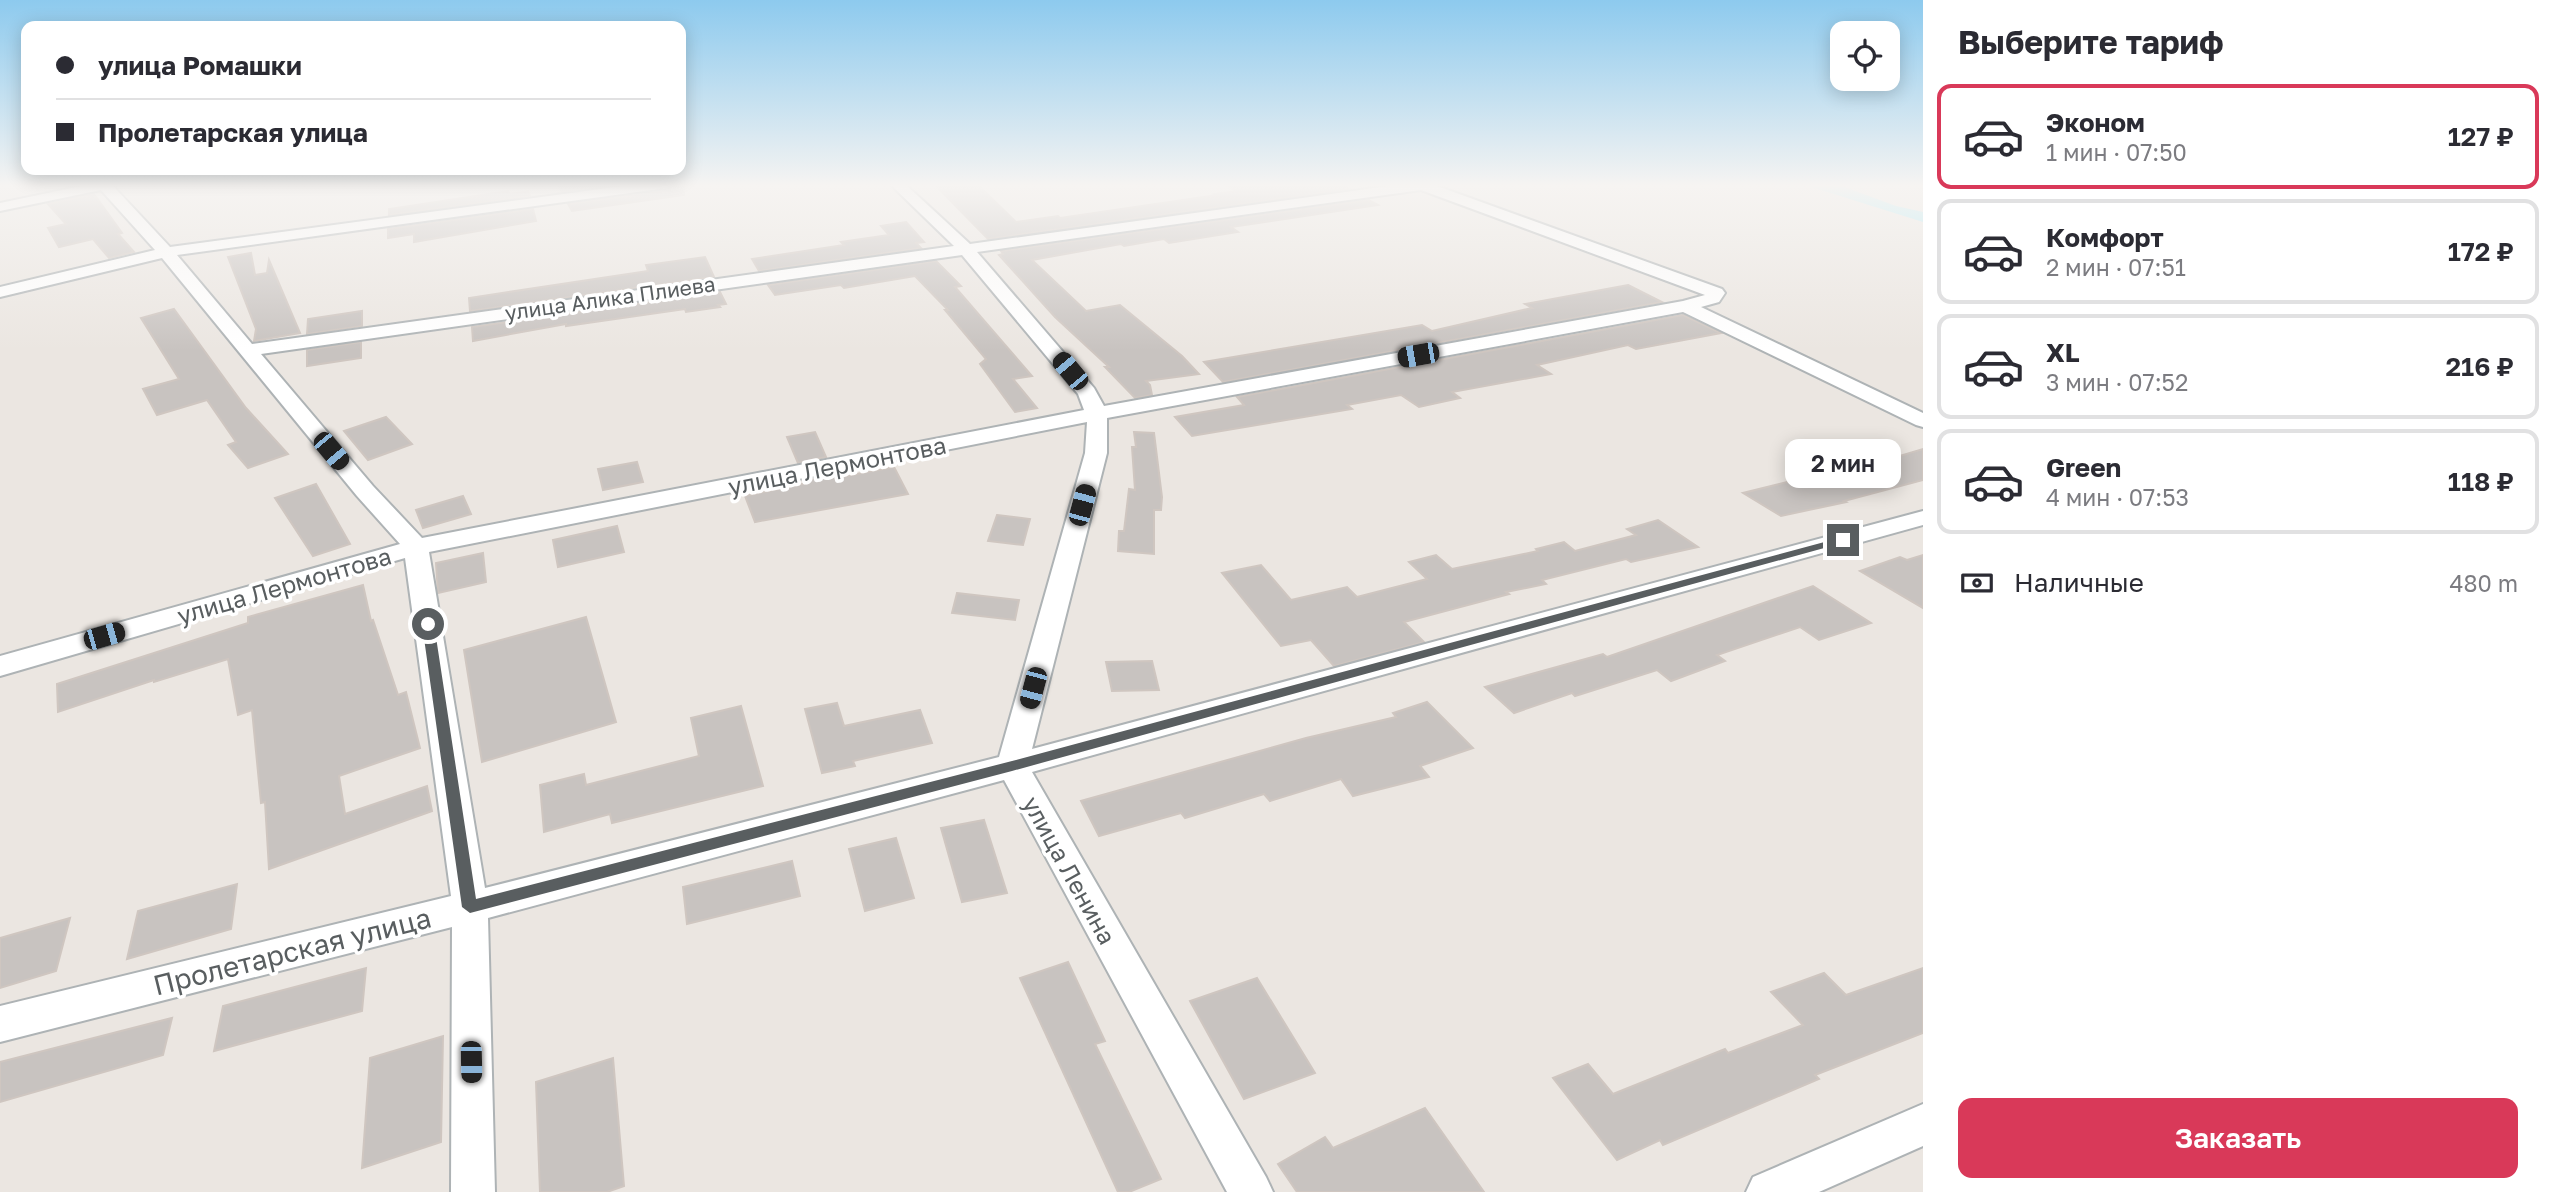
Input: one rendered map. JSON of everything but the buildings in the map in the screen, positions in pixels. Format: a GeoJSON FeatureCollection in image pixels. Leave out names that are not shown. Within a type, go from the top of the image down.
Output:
{"type":"FeatureCollection","features":[{"type":"Feature","properties":{"kind":"street"},"geometry":{"type":"LineString","coordinates":[[155,240],[365,491],[416,547],[470,907],[473,1192]]}},
{"type":"Feature","properties":{"kind":"street"},"geometry":{"type":"LineString","coordinates":[[0,292],[166,252],[257,240]]}},
{"type":"Feature","properties":{"kind":"street","name":"улица Ленина"},"geometry":{"type":"LineString","coordinates":[[956,240],[1087,391],[1097,414],[1100,434],[1012,766],[1251,1192]]}},
{"type":"Feature","properties":{"kind":"street","name":"улица Алика Плиева"},"geometry":{"type":"LineString","coordinates":[[247,350],[1018,240]]}},
{"type":"Feature","properties":{"kind":"street","name":"улица Лермонтова"},"geometry":{"type":"LineString","coordinates":[[0,666],[416,547],[1097,414],[1685,306],[1713,298],[1716,293],[1573,240]]}},
{"type":"Feature","properties":{"kind":"street"},"geometry":{"type":"LineString","coordinates":[[1685,306],[1923,421]]}},
{"type":"Feature","properties":{"kind":"street","name":"Пролетарская улица"},"geometry":{"type":"LineString","coordinates":[[0,1024],[470,907],[1012,766],[1923,518]]}},
{"type":"Feature","properties":{"kind":"street"},"geometry":{"type":"LineString","coordinates":[[1768,1192],[1923,1125]]}},
{"type":"Feature","properties":{"kind":"route"},"geometry":{"type":"LineString","coordinates":[[428,624],[470,907],[1012,766],[1843,540]]}}]}
